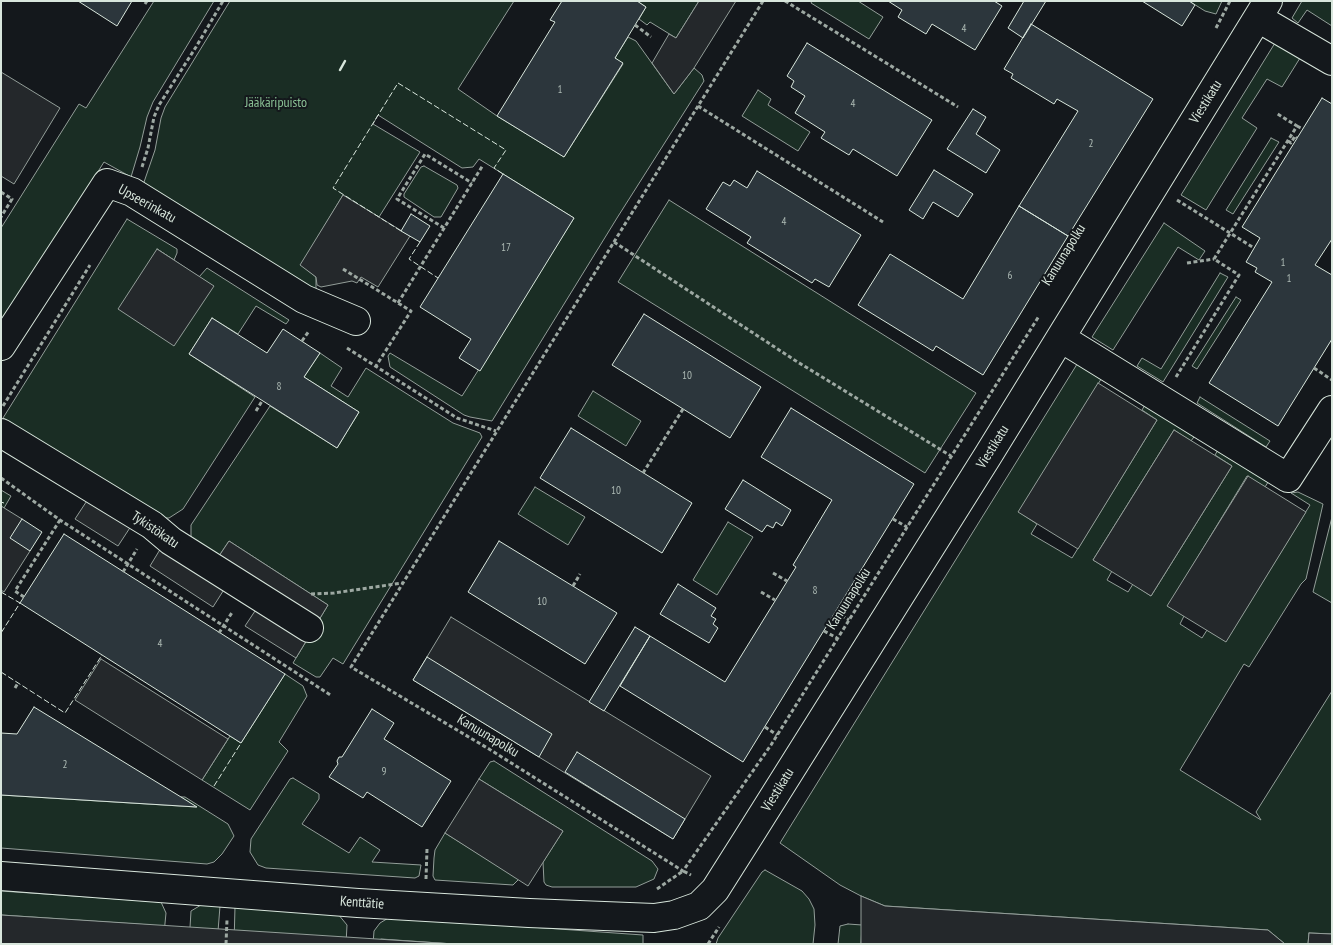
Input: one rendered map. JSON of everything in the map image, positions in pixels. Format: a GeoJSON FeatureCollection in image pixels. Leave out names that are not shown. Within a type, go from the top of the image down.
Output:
{"type":"FeatureCollection","features":[{"type":"Feature","properties":{"kind":"street"},"geometry":{"type":"LineString","coordinates":[[1263,10],[1332,61]]}},
{"type":"Feature","properties":{"kind":"street","name":"Viestikatu"},"geometry":{"type":"LineString","coordinates":[[715,890],[1061,338],[1263,10]]}},
{"type":"Feature","properties":{"kind":"street","name":"Upseerinkatu"},"geometry":{"type":"LineString","coordinates":[[1,346],[107,183],[132,192],[304,299],[356,321]]}},
{"type":"Feature","properties":{"kind":"street"},"geometry":{"type":"LineString","coordinates":[[1061,338],[1288,478],[1332,410]]}},
{"type":"Feature","properties":{"kind":"street","name":"Tykistökatu"},"geometry":{"type":"LineString","coordinates":[[1,433],[152,525],[171,542],[309,628]]}},
{"type":"Feature","properties":{"kind":"street","name":"Kenttätie"},"geometry":{"type":"LineString","coordinates":[[1,876],[358,903],[654,918],[674,916],[699,906],[715,890]]}},
{"type":"Feature","properties":{"kind":"path"},"geometry":{"type":"LineString","coordinates":[[311,594],[334,593],[403,583],[763,1]]}},
{"type":"Feature","properties":{"kind":"path"},"geometry":{"type":"LineString","coordinates":[[785,1],[958,107]]}},
{"type":"Feature","properties":{"kind":"path"},"geometry":{"type":"LineString","coordinates":[[1213,34],[1230,1]]}},
{"type":"Feature","properties":{"kind":"path"},"geometry":{"type":"LineString","coordinates":[[635,25],[651,37]]}},
{"type":"Feature","properties":{"kind":"path"},"geometry":{"type":"LineString","coordinates":[[698,106],[884,222]]}},
{"type":"Feature","properties":{"kind":"path"},"geometry":{"type":"LineString","coordinates":[[1276,113],[1303,129]]}},
{"type":"Feature","properties":{"kind":"path"},"geometry":{"type":"LineString","coordinates":[[1214,259],[1297,126]]}},
{"type":"Feature","properties":{"kind":"path"},"geometry":{"type":"LineString","coordinates":[[1288,141],[1291,143],[1295,136],[1298,138]]}},
{"type":"Feature","properties":{"kind":"path"},"geometry":{"type":"LineString","coordinates":[[444,228],[397,199],[425,154],[472,183]]}},
{"type":"Feature","properties":{"kind":"path"},"geometry":{"type":"LineString","coordinates":[[398,303],[484,165]]}},
{"type":"Feature","properties":{"kind":"path"},"geometry":{"type":"LineString","coordinates":[[1,192],[12,199],[1,217]]}},
{"type":"Feature","properties":{"kind":"path"},"geometry":{"type":"LineString","coordinates":[[1172,197],[1254,248]]}},
{"type":"Feature","properties":{"kind":"path"},"geometry":{"type":"LineString","coordinates":[[614,242],[796,361],[951,456]]}},
{"type":"Feature","properties":{"kind":"path"},"geometry":{"type":"LineString","coordinates":[[1162,399],[1239,275],[1214,259],[1187,263]]}},
{"type":"Feature","properties":{"kind":"path","name":"Kanuunapolku"},"geometry":{"type":"LineString","coordinates":[[403,583],[351,667],[496,753],[683,871],[777,735],[1042,311]]}},
{"type":"Feature","properties":{"kind":"path"},"geometry":{"type":"LineString","coordinates":[[302,341],[312,326]]}},
{"type":"Feature","properties":{"kind":"path"},"geometry":{"type":"LineString","coordinates":[[344,346],[457,418],[496,431]]}},
{"type":"Feature","properties":{"kind":"path"},"geometry":{"type":"LineString","coordinates":[[1314,368],[1332,380]]}},
{"type":"Feature","properties":{"kind":"path"},"geometry":{"type":"LineString","coordinates":[[256,411],[262,401]]}},
{"type":"Feature","properties":{"kind":"path"},"geometry":{"type":"LineString","coordinates":[[643,473],[683,409]]}},
{"type":"Feature","properties":{"kind":"path"},"geometry":{"type":"LineString","coordinates":[[1,478],[60,520],[332,696]]}},
{"type":"Feature","properties":{"kind":"path"},"geometry":{"type":"LineString","coordinates":[[893,519],[907,527]]}},
{"type":"Feature","properties":{"kind":"path"},"geometry":{"type":"LineString","coordinates":[[24,597],[14,591],[60,520]]}},
{"type":"Feature","properties":{"kind":"path"},"geometry":{"type":"LineString","coordinates":[[773,573],[787,581]]}},
{"type":"Feature","properties":{"kind":"path"},"geometry":{"type":"LineString","coordinates":[[573,586],[580,574]]}},
{"type":"Feature","properties":{"kind":"path"},"geometry":{"type":"LineString","coordinates":[[761,592],[775,600]]}},
{"type":"Feature","properties":{"kind":"path"},"geometry":{"type":"LineString","coordinates":[[836,612],[849,620]]}},
{"type":"Feature","properties":{"kind":"path"},"geometry":{"type":"LineString","coordinates":[[824,631],[837,638]]}},
{"type":"Feature","properties":{"kind":"path"},"geometry":{"type":"LineString","coordinates":[[15,688],[18,683]]}},
{"type":"Feature","properties":{"kind":"path"},"geometry":{"type":"LineString","coordinates":[[764,727],[777,735]]}},
{"type":"Feature","properties":{"kind":"path"},"geometry":{"type":"LineString","coordinates":[[426,885],[427,849]]}},
{"type":"Feature","properties":{"kind":"green space"},"geometry":{"type":"Polygon","coordinates":[[[154,1],[214,1],[153,102],[147,117],[131,177],[104,162],[1,327],[1,228],[79,104],[86,108],[154,1]]]}},
{"type":"Feature","properties":{"kind":"green space","name":"Jääkäripuisto"},"geometry":{"type":"Polygon","coordinates":[[[230,1],[514,1],[458,89],[497,116],[564,157],[623,64],[615,58],[628,37],[636,41],[674,94],[694,68],[702,75],[704,81],[492,421],[464,415],[390,367],[388,356],[390,353],[462,396],[574,218],[479,159],[473,167],[462,168],[378,115],[373,124],[420,152],[379,217],[343,195],[301,265],[316,277],[316,290],[309,289],[143,185],[155,150],[165,107],[230,1]]]}},
{"type":"Feature","properties":{"kind":"green space"},"geometry":{"type":"Polygon","coordinates":[[[637,1],[699,1],[676,38],[650,22],[647,25],[639,19],[646,7],[637,1]]]}},
{"type":"Feature","properties":{"kind":"green space"},"geometry":{"type":"Polygon","coordinates":[[[812,1],[858,1],[883,17],[869,39],[811,3],[812,1]]]}},
{"type":"Feature","properties":{"kind":"green space"},"geometry":{"type":"Polygon","coordinates":[[[1189,1],[1222,1],[1216,14],[1205,11],[1189,1]]]}},
{"type":"Feature","properties":{"kind":"green space"},"geometry":{"type":"Polygon","coordinates":[[[1302,1],[1332,1],[1332,26],[1307,10],[1298,23],[1292,18],[1302,1]]]}},
{"type":"Feature","properties":{"kind":"green space"},"geometry":{"type":"Polygon","coordinates":[[[1275,43],[1300,58],[1282,87],[1267,79],[1242,118],[1257,128],[1206,210],[1181,195],[1275,43]]]}},
{"type":"Feature","properties":{"kind":"green space"},"geometry":{"type":"Polygon","coordinates":[[[758,90],[771,99],[768,105],[810,132],[798,151],[742,116],[758,90]]]}},
{"type":"Feature","properties":{"kind":"green space"},"geometry":{"type":"Polygon","coordinates":[[[1271,138],[1279,142],[1233,214],[1226,210],[1271,138]]]}},
{"type":"Feature","properties":{"kind":"green space"},"geometry":{"type":"Polygon","coordinates":[[[424,166],[457,185],[458,188],[441,217],[434,217],[404,197],[421,167],[424,166]]]}},
{"type":"Feature","properties":{"kind":"green space"},"geometry":{"type":"Polygon","coordinates":[[[669,200],[976,393],[925,473],[618,282],[669,200]]]}},
{"type":"Feature","properties":{"kind":"green space"},"geometry":{"type":"Polygon","coordinates":[[[127,219],[177,249],[174,260],[157,249],[199,277],[207,268],[289,320],[286,324],[256,306],[238,334],[212,318],[189,354],[255,397],[183,509],[169,518],[163,518],[3,418],[127,219]]]}},
{"type":"Feature","properties":{"kind":"green space"},"geometry":{"type":"Polygon","coordinates":[[[1164,223],[1205,251],[1199,260],[1178,247],[1113,350],[1092,337],[1164,223]]]}},
{"type":"Feature","properties":{"kind":"green space"},"geometry":{"type":"Polygon","coordinates":[[[1220,273],[1228,277],[1163,382],[1137,366],[1142,358],[1161,369],[1220,273]]]}},
{"type":"Feature","properties":{"kind":"green space"},"geometry":{"type":"Polygon","coordinates":[[[1236,297],[1241,300],[1197,369],[1192,366],[1236,297]]]}},
{"type":"Feature","properties":{"kind":"green space"},"geometry":{"type":"Polygon","coordinates":[[[320,353],[342,368],[331,386],[348,397],[366,368],[453,423],[480,433],[482,437],[343,664],[333,658],[320,677],[316,677],[293,663],[328,605],[229,541],[219,556],[191,541],[191,525],[270,406],[337,448],[359,412],[304,377],[320,353]]]}},
{"type":"Feature","properties":{"kind":"green space"},"geometry":{"type":"Polygon","coordinates":[[[1079,361],[1103,376],[1019,512],[1037,524],[1031,534],[1072,558],[1157,420],[1142,410],[1146,403],[1196,434],[1191,441],[1174,430],[1093,560],[1112,571],[1107,580],[1128,592],[1133,584],[1151,596],[1232,466],[1215,455],[1219,448],[1270,479],[1265,487],[1247,476],[1168,606],[1184,616],[1180,624],[1202,638],[1207,630],[1226,641],[1310,505],[1291,493],[1298,492],[1323,504],[1306,579],[1249,667],[1244,664],[1180,770],[1261,820],[1256,812],[1332,691],[1332,934],[1309,933],[1308,944],[1285,944],[1268,930],[885,906],[840,885],[780,843],[1079,361]]]}},
{"type":"Feature","properties":{"kind":"green space"},"geometry":{"type":"Polygon","coordinates":[[[593,391],[641,421],[626,446],[578,416],[593,391]]]}},
{"type":"Feature","properties":{"kind":"green space"},"geometry":{"type":"Polygon","coordinates":[[[1200,397],[1270,441],[1266,447],[1197,403],[1200,397]]]}},
{"type":"Feature","properties":{"kind":"green space"},"geometry":{"type":"Polygon","coordinates":[[[535,487],[585,517],[568,545],[518,514],[535,487]]]}},
{"type":"Feature","properties":{"kind":"green space"},"geometry":{"type":"Polygon","coordinates":[[[1,490],[11,496],[4,508],[1,506],[1,490]]]}},
{"type":"Feature","properties":{"kind":"green space"},"geometry":{"type":"Polygon","coordinates":[[[1332,517],[1332,603],[1313,592],[1332,517]]]}},
{"type":"Feature","properties":{"kind":"green space"},"geometry":{"type":"Polygon","coordinates":[[[728,522],[753,537],[717,595],[693,580],[728,522]]]}},
{"type":"Feature","properties":{"kind":"green space"},"geometry":{"type":"Polygon","coordinates":[[[285,674],[303,686],[307,696],[279,742],[288,751],[250,810],[202,780],[230,736],[241,743],[285,674]]]}},
{"type":"Feature","properties":{"kind":"green space"},"geometry":{"type":"Polygon","coordinates":[[[494,761],[652,861],[658,869],[654,879],[636,887],[552,887],[546,885],[544,882],[543,862],[563,831],[479,779],[490,762],[494,761]]]}},
{"type":"Feature","properties":{"kind":"green space"},"geometry":{"type":"Polygon","coordinates":[[[293,778],[319,794],[319,799],[302,824],[349,853],[360,837],[380,850],[372,862],[421,865],[419,876],[415,878],[266,868],[258,865],[250,852],[251,839],[290,779],[293,778]]]}},
{"type":"Feature","properties":{"kind":"green space"},"geometry":{"type":"Polygon","coordinates":[[[1,795],[196,807],[181,797],[185,797],[228,824],[234,836],[222,854],[214,862],[207,864],[1,848],[1,795]]]}},
{"type":"Feature","properties":{"kind":"green space"},"geometry":{"type":"Polygon","coordinates":[[[445,833],[519,879],[513,885],[435,880],[433,876],[435,850],[445,833]]]}},
{"type":"Feature","properties":{"kind":"green space"},"geometry":{"type":"Polygon","coordinates":[[[765,870],[802,891],[809,899],[814,909],[813,944],[716,944],[718,938],[765,870]]]}},
{"type":"Feature","properties":{"kind":"green space"},"geometry":{"type":"Polygon","coordinates":[[[1,891],[161,902],[166,913],[163,944],[151,925],[1,915],[1,891]]]}},
{"type":"Feature","properties":{"kind":"green space"},"geometry":{"type":"Polygon","coordinates":[[[201,905],[220,906],[217,944],[189,944],[191,911],[201,905]]]}},
{"type":"Feature","properties":{"kind":"green space"},"geometry":{"type":"Polygon","coordinates":[[[235,907],[338,914],[347,925],[346,944],[234,944],[235,907]]]}},
{"type":"Feature","properties":{"kind":"green space"},"geometry":{"type":"Polygon","coordinates":[[[390,917],[643,935],[643,944],[454,944],[381,939],[373,944],[374,931],[380,923],[390,917]]]}},
{"type":"Feature","properties":{"kind":"green space"},"geometry":{"type":"Polygon","coordinates":[[[848,924],[862,925],[861,944],[838,944],[840,926],[848,924]]]}},
{"type":"Feature","properties":{"kind":"shaded area"},"geometry":{"type":"Polygon","coordinates":[[[699,1],[736,1],[694,68],[674,94],[652,63],[669,34],[676,38],[699,1]]]}},
{"type":"Feature","properties":{"kind":"shaded area"},"geometry":{"type":"Polygon","coordinates":[[[1,72],[60,108],[14,184],[1,176],[1,72]]]}},
{"type":"Feature","properties":{"kind":"shaded area"},"geometry":{"type":"Polygon","coordinates":[[[343,195],[410,236],[378,287],[361,277],[357,283],[352,281],[321,287],[317,285],[316,277],[300,265],[343,195]]]}},
{"type":"Feature","properties":{"kind":"shaded area"},"geometry":{"type":"Polygon","coordinates":[[[157,249],[214,286],[174,346],[118,309],[157,249]]]}},
{"type":"Feature","properties":{"kind":"shaded area"},"geometry":{"type":"Polygon","coordinates":[[[1098,383],[1157,420],[1078,549],[1018,512],[1098,383]]]}},
{"type":"Feature","properties":{"kind":"shaded area"},"geometry":{"type":"Polygon","coordinates":[[[1174,430],[1232,466],[1151,596],[1093,560],[1174,430]]]}},
{"type":"Feature","properties":{"kind":"shaded area"},"geometry":{"type":"Polygon","coordinates":[[[1248,476],[1306,512],[1226,642],[1167,606],[1248,476]]]}},
{"type":"Feature","properties":{"kind":"shaded area"},"geometry":{"type":"Polygon","coordinates":[[[94,490],[137,517],[118,546],[75,519],[94,490]]]}},
{"type":"Feature","properties":{"kind":"shaded area"},"geometry":{"type":"Polygon","coordinates":[[[1,506],[22,519],[30,551],[4,592],[1,590],[1,506]]]}},
{"type":"Feature","properties":{"kind":"shaded area"},"geometry":{"type":"Polygon","coordinates":[[[167,538],[219,556],[229,541],[328,605],[296,658],[245,626],[257,608],[225,588],[213,607],[150,566],[167,538]]]}},
{"type":"Feature","properties":{"kind":"shaded area"},"geometry":{"type":"Polygon","coordinates":[[[451,617],[711,776],[673,839],[413,680],[451,617]]]}},
{"type":"Feature","properties":{"kind":"shaded area"},"geometry":{"type":"Polygon","coordinates":[[[101,659],[228,739],[202,780],[75,700],[101,659]]]}},
{"type":"Feature","properties":{"kind":"shaded area"},"geometry":{"type":"Polygon","coordinates":[[[479,779],[563,831],[528,886],[445,833],[479,779]]]}},
{"type":"Feature","properties":{"kind":"shaded area"},"geometry":{"type":"Polygon","coordinates":[[[861,896],[885,906],[1268,930],[1285,944],[861,944],[861,896]]]}},
{"type":"Feature","properties":{"kind":"shaded area"},"geometry":{"type":"Polygon","coordinates":[[[1,915],[346,937],[454,944],[1,944],[1,915]]]}},
{"type":"Feature","properties":{"kind":"shaded area"},"geometry":{"type":"Polygon","coordinates":[[[1309,933],[1332,934],[1332,944],[1308,944],[1309,933]]]}},
{"type":"Feature","properties":{"kind":"building"},"geometry":{"type":"Polygon","coordinates":[[[78,1],[132,1],[117,26],[78,1]]]}},
{"type":"Feature","properties":{"kind":"building"},"geometry":{"type":"Polygon","coordinates":[[[562,1],[637,1],[646,7],[615,58],[623,63],[564,157],[497,116],[555,22],[550,20],[562,1]]]}},
{"type":"Feature","properties":{"kind":"building"},"geometry":{"type":"Polygon","coordinates":[[[888,1],[994,1],[1002,6],[975,50],[932,24],[926,34],[898,17],[902,10],[888,1]]]}},
{"type":"Feature","properties":{"kind":"building"},"geometry":{"type":"Polygon","coordinates":[[[1024,1],[1046,1],[1023,38],[1008,28],[1024,1]]]}},
{"type":"Feature","properties":{"kind":"building"},"geometry":{"type":"Polygon","coordinates":[[[1142,1],[1189,1],[1195,5],[1182,26],[1142,1]]]}},
{"type":"Feature","properties":{"kind":"building"},"geometry":{"type":"Polygon","coordinates":[[[1031,24],[1153,99],[1068,236],[1019,206],[1078,111],[1057,99],[1054,104],[1011,78],[1013,74],[1004,69],[1031,24]]]}},
{"type":"Feature","properties":{"kind":"building"},"geometry":{"type":"Polygon","coordinates":[[[807,43],[932,120],[897,176],[853,149],[849,155],[821,138],[825,132],[795,113],[805,96],[791,87],[794,81],[787,76],[807,43]]]}},
{"type":"Feature","properties":{"kind":"building"},"geometry":{"type":"Polygon","coordinates":[[[1322,98],[1332,104],[1332,239],[1315,265],[1332,275],[1332,339],[1278,426],[1209,383],[1272,282],[1255,272],[1257,268],[1246,262],[1260,238],[1242,227],[1322,98]]]}},
{"type":"Feature","properties":{"kind":"building"},"geometry":{"type":"Polygon","coordinates":[[[973,109],[986,117],[976,134],[1000,150],[986,173],[947,149],[973,109]]]}},
{"type":"Feature","properties":{"kind":"building"},"geometry":{"type":"Polygon","coordinates":[[[934,170],[973,194],[958,217],[933,202],[923,219],[909,210],[934,170]]]}},
{"type":"Feature","properties":{"kind":"building"},"geometry":{"type":"Polygon","coordinates":[[[757,171],[861,235],[829,287],[815,279],[812,283],[747,243],[751,237],[706,209],[723,182],[730,186],[734,180],[747,188],[757,171]]]}},
{"type":"Feature","properties":{"kind":"building"},"geometry":{"type":"Polygon","coordinates":[[[503,174],[574,218],[480,371],[459,358],[471,339],[420,307],[503,174]]]}},
{"type":"Feature","properties":{"kind":"building"},"geometry":{"type":"Polygon","coordinates":[[[1019,206],[1068,236],[983,375],[936,346],[933,351],[858,305],[890,254],[963,299],[1019,206]]]}},
{"type":"Feature","properties":{"kind":"building"},"geometry":{"type":"Polygon","coordinates":[[[411,214],[430,226],[420,242],[401,231],[411,214]]]}},
{"type":"Feature","properties":{"kind":"building"},"geometry":{"type":"Polygon","coordinates":[[[644,314],[761,387],[730,438],[612,365],[644,314]]]}},
{"type":"Feature","properties":{"kind":"building"},"geometry":{"type":"Polygon","coordinates":[[[212,318],[267,353],[283,329],[320,353],[304,377],[359,412],[337,448],[189,354],[212,318]]]}},
{"type":"Feature","properties":{"kind":"building"},"geometry":{"type":"Polygon","coordinates":[[[791,408],[914,484],[743,762],[620,686],[650,636],[725,682],[796,567],[793,565],[832,500],[761,457],[791,408]]]}},
{"type":"Feature","properties":{"kind":"building"},"geometry":{"type":"Polygon","coordinates":[[[571,428],[692,503],[662,553],[540,478],[571,428]]]}},
{"type":"Feature","properties":{"kind":"building"},"geometry":{"type":"Polygon","coordinates":[[[743,480],[791,510],[782,526],[776,522],[773,528],[767,525],[762,532],[725,509],[743,480]]]}},
{"type":"Feature","properties":{"kind":"building"},"geometry":{"type":"Polygon","coordinates":[[[22,519],[42,532],[30,551],[10,538],[22,519]]]}},
{"type":"Feature","properties":{"kind":"building"},"geometry":{"type":"Polygon","coordinates":[[[64,534],[285,674],[241,743],[20,603],[64,534]]]}},
{"type":"Feature","properties":{"kind":"building"},"geometry":{"type":"Polygon","coordinates":[[[499,541],[617,613],[585,664],[468,592],[499,541]]]}},
{"type":"Feature","properties":{"kind":"building"},"geometry":{"type":"Polygon","coordinates":[[[678,584],[716,608],[711,616],[716,619],[713,624],[718,628],[709,643],[660,614],[678,584]]]}},
{"type":"Feature","properties":{"kind":"building"},"geometry":{"type":"Polygon","coordinates":[[[635,627],[650,636],[604,711],[589,702],[635,627]]]}},
{"type":"Feature","properties":{"kind":"building"},"geometry":{"type":"Polygon","coordinates":[[[427,657],[552,734],[539,757],[413,680],[427,657]]]}},
{"type":"Feature","properties":{"kind":"building"},"geometry":{"type":"Polygon","coordinates":[[[34,707],[197,807],[1,795],[1,733],[17,734],[34,707]]]}},
{"type":"Feature","properties":{"kind":"building"},"geometry":{"type":"Polygon","coordinates":[[[372,709],[394,723],[384,739],[451,781],[422,827],[367,792],[363,798],[329,777],[338,764],[339,757],[342,757],[372,709]]]}},
{"type":"Feature","properties":{"kind":"building"},"geometry":{"type":"Polygon","coordinates":[[[577,752],[685,819],[673,839],[565,772],[577,752]]]}},
{"type":"Feature","properties":{"kind":"fence"},"geometry":{"type":"LineString","coordinates":[[401,231],[333,188],[398,83],[506,150],[494,168],[503,174]]}},
{"type":"Feature","properties":{"kind":"fence"},"geometry":{"type":"LineString","coordinates":[[420,242],[409,259],[438,278]]}},
{"type":"Feature","properties":{"kind":"fence"},"geometry":{"type":"LineString","coordinates":[[1,592],[20,603],[1,633]]}},
{"type":"Feature","properties":{"kind":"fence"},"geometry":{"type":"LineString","coordinates":[[1,672],[65,713],[102,655]]}},
{"type":"Feature","properties":{"kind":"fence"},"geometry":{"type":"LineString","coordinates":[[214,786],[241,743]]}},
{"type":"Feature","properties":{"kind":"wall"},"geometry":{"type":"LineString","coordinates":[[340,70],[345,61]]}}]}
